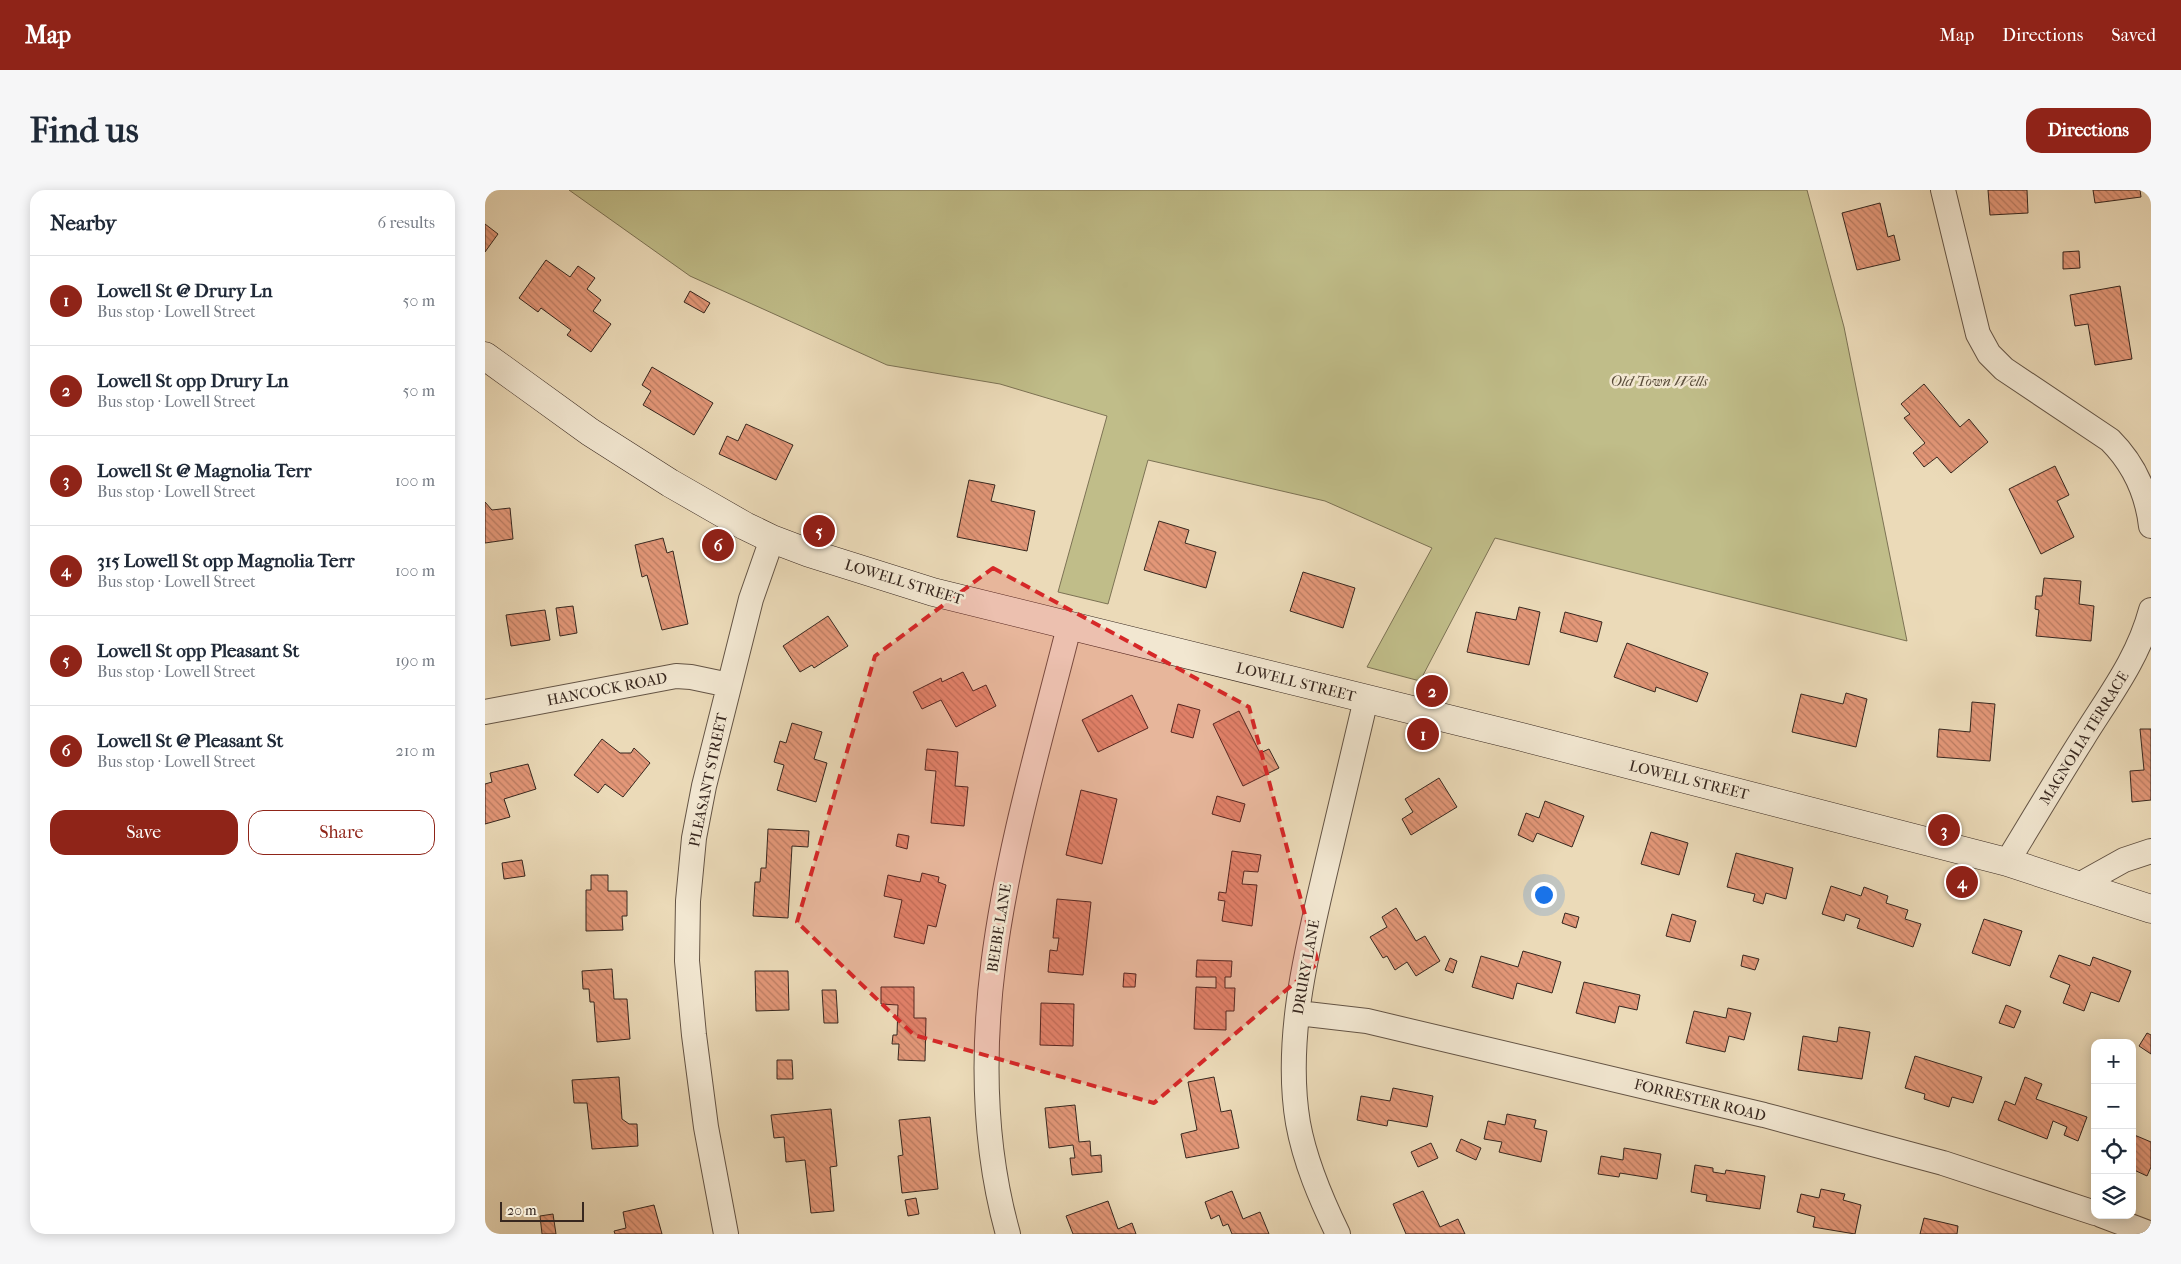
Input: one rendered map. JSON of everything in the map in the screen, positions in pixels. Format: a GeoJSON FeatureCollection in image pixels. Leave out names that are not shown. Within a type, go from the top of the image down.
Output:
{"type":"FeatureCollection","features":[{"type":"Feature","properties":{"kind":"main road","name":"LOWELL STREET"},"geometry":{"type":"LineString","coordinates":[[485,356],[590,432],[717,512],[772,539],[933,592],[1366,699],[2007,862],[2151,909]]}},
{"type":"Feature","properties":{"kind":"street"},"geometry":{"type":"LineString","coordinates":[[1943,190],[1970,304],[1983,346],[1997,362],[2110,440],[2124,454],[2143,490],[2151,526]]}},
{"type":"Feature","properties":{"kind":"street","name":"PLEASANT STREET"},"geometry":{"type":"LineString","coordinates":[[726,1234],[706,1127],[693,1035],[687,932],[694,838],[704,786],[751,599],[772,539]]}},
{"type":"Feature","properties":{"kind":"street","name":"MAGNOLIA TERRACE"},"geometry":{"type":"LineString","coordinates":[[2007,862],[2083,737],[2122,679],[2137,652],[2151,610]]}},
{"type":"Feature","properties":{"kind":"street","name":"BEEBE LANE"},"geometry":{"type":"LineString","coordinates":[[1008,1234],[994,1172],[987,1114],[985,1063],[991,986],[999,921],[1009,869],[1069,627]]}},
{"type":"Feature","properties":{"kind":"street","name":"HANCOCK ROAD"},"geometry":{"type":"LineString","coordinates":[[485,712],[676,676],[691,677],[729,685]]}},
{"type":"Feature","properties":{"kind":"street","name":"DRURY LANE"},"geometry":{"type":"LineString","coordinates":[[1338,1234],[1321,1198],[1305,1151],[1298,1123],[1295,1086],[1298,1014],[1307,947],[1366,699]]}},
{"type":"Feature","properties":{"kind":"street"},"geometry":{"type":"LineString","coordinates":[[2079,886],[2124,860],[2151,851]]}},
{"type":"Feature","properties":{"kind":"street","name":"FORRESTER ROAD"},"geometry":{"type":"LineString","coordinates":[[1298,1014],[1367,1021],[1764,1115],[1943,1162],[2091,1212]]}},
{"type":"Feature","properties":{"kind":"street"},"geometry":{"type":"LineString","coordinates":[[2112,1219],[2151,1234]]}},
{"type":"Feature","properties":{"kind":"highlighted area"},"geometry":{"type":"Polygon","coordinates":[[[993,568],[1249,707],[1318,963],[1154,1103],[914,1035],[797,922],[875,656],[993,568]]]}},
{"type":"Feature","properties":{"kind":"green space","name":"Old Town Wells"},"geometry":{"type":"Polygon","coordinates":[[[569,190],[1807,190],[1844,327],[1907,641],[1495,538],[1420,681],[1367,667],[1432,548],[1325,501],[1148,460],[1108,604],[1058,592],[1107,416],[1000,384],[887,365],[690,276],[569,190]]]}},
{"type":"Feature","properties":{"kind":"building"},"geometry":{"type":"Polygon","coordinates":[[[1988,190],[2027,190],[2028,213],[1990,215],[1988,190]]]}},
{"type":"Feature","properties":{"kind":"building"},"geometry":{"type":"Polygon","coordinates":[[[2093,190],[2140,190],[2141,197],[2095,203],[2093,190]]]}},
{"type":"Feature","properties":{"kind":"building"},"geometry":{"type":"Polygon","coordinates":[[[1880,203],[1888,237],[1894,235],[1900,260],[1857,270],[1842,213],[1880,203]]]}},
{"type":"Feature","properties":{"kind":"building"},"geometry":{"type":"Polygon","coordinates":[[[485,224],[498,234],[485,252],[485,224]]]}},
{"type":"Feature","properties":{"kind":"building"},"geometry":{"type":"Polygon","coordinates":[[[2079,251],[2080,268],[2063,269],[2063,252],[2079,251]]]}},
{"type":"Feature","properties":{"kind":"building"},"geometry":{"type":"Polygon","coordinates":[[[546,260],[570,277],[578,266],[595,278],[587,289],[601,300],[593,311],[611,324],[591,352],[567,335],[571,330],[541,308],[538,312],[519,298],[546,260]]]}},
{"type":"Feature","properties":{"kind":"building"},"geometry":{"type":"Polygon","coordinates":[[[2120,286],[2132,359],[2095,365],[2088,324],[2075,326],[2070,295],[2120,286]]]}},
{"type":"Feature","properties":{"kind":"building"},"geometry":{"type":"Polygon","coordinates":[[[690,291],[710,303],[704,313],[684,302],[690,291]]]}},
{"type":"Feature","properties":{"kind":"building"},"geometry":{"type":"Polygon","coordinates":[[[652,367],[713,403],[694,435],[643,405],[651,391],[642,385],[652,367]]]}},
{"type":"Feature","properties":{"kind":"building"},"geometry":{"type":"Polygon","coordinates":[[[1924,384],[1960,427],[1969,419],[1988,442],[1951,473],[1937,457],[1924,467],[1913,453],[1925,443],[1904,418],[1910,414],[1901,404],[1924,384]]]}},
{"type":"Feature","properties":{"kind":"building"},"geometry":{"type":"Polygon","coordinates":[[[746,424],[793,445],[776,480],[719,454],[727,436],[738,441],[746,424]]]}},
{"type":"Feature","properties":{"kind":"building"},"geometry":{"type":"Polygon","coordinates":[[[2055,466],[2069,495],[2057,501],[2074,537],[2041,554],[2009,489],[2055,466]]]}},
{"type":"Feature","properties":{"kind":"building"},"geometry":{"type":"Polygon","coordinates":[[[969,480],[995,485],[991,501],[1035,511],[1027,551],[957,537],[969,480]]]}},
{"type":"Feature","properties":{"kind":"building"},"geometry":{"type":"Polygon","coordinates":[[[485,502],[492,510],[510,508],[513,539],[485,543],[485,502]]]}},
{"type":"Feature","properties":{"kind":"building"},"geometry":{"type":"Polygon","coordinates":[[[1159,521],[1189,530],[1185,543],[1216,552],[1206,588],[1144,570],[1159,521]]]}},
{"type":"Feature","properties":{"kind":"building"},"geometry":{"type":"Polygon","coordinates":[[[663,538],[667,553],[673,551],[688,624],[662,630],[647,575],[642,577],[635,545],[663,538]]]}},
{"type":"Feature","properties":{"kind":"building"},"geometry":{"type":"Polygon","coordinates":[[[1303,572],[1355,588],[1343,628],[1290,611],[1303,572]]]}},
{"type":"Feature","properties":{"kind":"building"},"geometry":{"type":"Polygon","coordinates":[[[2044,578],[2081,581],[2079,604],[2094,606],[2091,641],[2036,636],[2039,610],[2035,609],[2036,596],[2042,596],[2044,578]]]}},
{"type":"Feature","properties":{"kind":"building"},"geometry":{"type":"Polygon","coordinates":[[[573,606],[577,633],[560,636],[556,608],[573,606]]]}},
{"type":"Feature","properties":{"kind":"building"},"geometry":{"type":"Polygon","coordinates":[[[1519,607],[1540,612],[1529,665],[1467,652],[1476,612],[1516,620],[1519,607]]]}},
{"type":"Feature","properties":{"kind":"building"},"geometry":{"type":"Polygon","coordinates":[[[545,610],[550,640],[511,646],[506,615],[545,610]]]}},
{"type":"Feature","properties":{"kind":"building"},"geometry":{"type":"Polygon","coordinates":[[[1565,612],[1602,622],[1597,642],[1560,632],[1565,612]]]}},
{"type":"Feature","properties":{"kind":"building"},"geometry":{"type":"Polygon","coordinates":[[[828,616],[848,646],[814,668],[812,665],[800,672],[783,646],[828,616]]]}},
{"type":"Feature","properties":{"kind":"building"},"geometry":{"type":"Polygon","coordinates":[[[1627,643],[1708,673],[1697,702],[1656,687],[1655,692],[1614,677],[1627,643]]]}},
{"type":"Feature","properties":{"kind":"building"},"geometry":{"type":"Polygon","coordinates":[[[963,672],[973,691],[986,685],[996,706],[956,727],[941,700],[922,709],[913,692],[941,678],[942,682],[963,672]]]}},
{"type":"Feature","properties":{"kind":"building"},"geometry":{"type":"Polygon","coordinates":[[[1846,693],[1867,699],[1856,747],[1792,732],[1801,694],[1843,704],[1846,693]]]}},
{"type":"Feature","properties":{"kind":"building"},"geometry":{"type":"Polygon","coordinates":[[[1132,695],[1148,728],[1098,752],[1082,720],[1132,695]]]}},
{"type":"Feature","properties":{"kind":"building"},"geometry":{"type":"Polygon","coordinates":[[[1972,702],[1995,704],[1990,761],[1937,757],[1939,729],[1970,732],[1972,702]]]}},
{"type":"Feature","properties":{"kind":"building"},"geometry":{"type":"Polygon","coordinates":[[[1178,704],[1200,710],[1193,738],[1171,732],[1178,704]]]}},
{"type":"Feature","properties":{"kind":"building"},"geometry":{"type":"Polygon","coordinates":[[[1239,711],[1260,753],[1269,749],[1279,768],[1243,786],[1213,724],[1239,711]]]}},
{"type":"Feature","properties":{"kind":"building"},"geometry":{"type":"Polygon","coordinates":[[[792,723],[822,732],[814,759],[827,763],[816,802],[777,790],[784,765],[774,762],[780,741],[786,743],[792,723]]]}},
{"type":"Feature","properties":{"kind":"building"},"geometry":{"type":"Polygon","coordinates":[[[2140,729],[2151,729],[2151,800],[2132,802],[2130,771],[2144,770],[2140,729]]]}},
{"type":"Feature","properties":{"kind":"building"},"geometry":{"type":"Polygon","coordinates":[[[602,739],[620,753],[631,753],[634,748],[650,763],[623,797],[605,784],[598,793],[574,775],[602,739]]]}},
{"type":"Feature","properties":{"kind":"building"},"geometry":{"type":"Polygon","coordinates":[[[927,749],[958,752],[955,786],[968,787],[964,826],[931,823],[936,771],[925,770],[927,749]]]}},
{"type":"Feature","properties":{"kind":"building"},"geometry":{"type":"Polygon","coordinates":[[[528,764],[536,789],[504,799],[510,817],[485,824],[485,784],[492,782],[490,773],[528,764]]]}},
{"type":"Feature","properties":{"kind":"building"},"geometry":{"type":"Polygon","coordinates":[[[1439,778],[1457,807],[1411,835],[1402,819],[1413,812],[1405,799],[1439,778]]]}},
{"type":"Feature","properties":{"kind":"building"},"geometry":{"type":"Polygon","coordinates":[[[1081,790],[1117,799],[1102,864],[1066,855],[1081,790]]]}},
{"type":"Feature","properties":{"kind":"building"},"geometry":{"type":"Polygon","coordinates":[[[1217,796],[1245,804],[1240,822],[1212,814],[1217,796]]]}},
{"type":"Feature","properties":{"kind":"building"},"geometry":{"type":"Polygon","coordinates":[[[1545,801],[1584,816],[1572,847],[1537,833],[1533,842],[1518,835],[1526,813],[1539,818],[1545,801]]]}},
{"type":"Feature","properties":{"kind":"building"},"geometry":{"type":"Polygon","coordinates":[[[768,829],[809,831],[808,847],[792,846],[788,918],[753,916],[755,882],[760,882],[761,868],[766,868],[768,829]]]}},
{"type":"Feature","properties":{"kind":"building"},"geometry":{"type":"Polygon","coordinates":[[[1651,832],[1688,843],[1679,875],[1641,864],[1651,832]]]}},
{"type":"Feature","properties":{"kind":"building"},"geometry":{"type":"Polygon","coordinates":[[[898,834],[909,836],[907,849],[896,846],[898,834]]]}},
{"type":"Feature","properties":{"kind":"building"},"geometry":{"type":"Polygon","coordinates":[[[1232,851],[1261,855],[1258,872],[1244,871],[1242,884],[1257,885],[1252,926],[1222,921],[1225,901],[1218,900],[1219,892],[1226,893],[1232,851]]]}},
{"type":"Feature","properties":{"kind":"building"},"geometry":{"type":"Polygon","coordinates":[[[1736,853],[1793,868],[1786,899],[1766,893],[1763,904],[1753,901],[1755,894],[1727,887],[1736,853]]]}},
{"type":"Feature","properties":{"kind":"building"},"geometry":{"type":"Polygon","coordinates":[[[522,860],[525,876],[504,879],[502,863],[522,860]]]}},
{"type":"Feature","properties":{"kind":"building"},"geometry":{"type":"Polygon","coordinates":[[[922,873],[939,877],[938,882],[946,885],[936,927],[928,925],[924,944],[894,937],[902,900],[884,896],[888,875],[920,882],[922,873]]]}},
{"type":"Feature","properties":{"kind":"building"},"geometry":{"type":"Polygon","coordinates":[[[591,875],[608,875],[608,891],[627,891],[627,916],[622,916],[623,930],[586,931],[586,890],[591,890],[591,875]]]}},
{"type":"Feature","properties":{"kind":"building"},"geometry":{"type":"Polygon","coordinates":[[[1831,886],[1861,896],[1864,887],[1888,896],[1886,903],[1908,910],[1905,919],[1921,924],[1913,947],[1857,928],[1860,919],[1846,914],[1844,921],[1822,914],[1831,886]]]}},
{"type":"Feature","properties":{"kind":"building"},"geometry":{"type":"Polygon","coordinates":[[[1057,899],[1091,902],[1083,975],[1048,972],[1050,950],[1057,951],[1059,938],[1053,938],[1057,899]]]}},
{"type":"Feature","properties":{"kind":"building"},"geometry":{"type":"Polygon","coordinates":[[[1396,908],[1416,941],[1425,936],[1440,961],[1416,976],[1407,962],[1395,970],[1387,956],[1383,958],[1370,937],[1387,927],[1382,917],[1396,908]]]}},
{"type":"Feature","properties":{"kind":"building"},"geometry":{"type":"Polygon","coordinates":[[[1565,913],[1579,917],[1576,928],[1562,923],[1565,913]]]}},
{"type":"Feature","properties":{"kind":"building"},"geometry":{"type":"Polygon","coordinates":[[[1672,914],[1696,921],[1690,942],[1666,936],[1672,914]]]}},
{"type":"Feature","properties":{"kind":"building"},"geometry":{"type":"Polygon","coordinates":[[[1984,919],[2022,931],[2010,966],[1972,953],[1984,919]]]}},
{"type":"Feature","properties":{"kind":"building"},"geometry":{"type":"Polygon","coordinates":[[[1523,951],[1561,962],[1552,993],[1517,983],[1513,999],[1472,987],[1481,956],[1518,967],[1523,951]]]}},
{"type":"Feature","properties":{"kind":"building"},"geometry":{"type":"Polygon","coordinates":[[[1743,955],[1759,959],[1755,970],[1741,966],[1743,955]]]}},
{"type":"Feature","properties":{"kind":"building"},"geometry":{"type":"Polygon","coordinates":[[[2059,955],[2090,966],[2093,957],[2131,971],[2119,1002],[2091,992],[2084,1011],[2063,1003],[2070,985],[2050,977],[2059,955]]]}},
{"type":"Feature","properties":{"kind":"building"},"geometry":{"type":"Polygon","coordinates":[[[1450,958],[1457,961],[1453,973],[1445,970],[1450,958]]]}},
{"type":"Feature","properties":{"kind":"building"},"geometry":{"type":"Polygon","coordinates":[[[1197,960],[1232,961],[1231,977],[1225,977],[1225,988],[1235,988],[1234,1011],[1226,1011],[1226,1030],[1194,1029],[1196,987],[1216,988],[1216,977],[1196,977],[1197,960]]]}},
{"type":"Feature","properties":{"kind":"building"},"geometry":{"type":"Polygon","coordinates":[[[612,969],[614,999],[627,999],[630,1039],[597,1042],[594,1002],[590,1002],[589,989],[583,989],[582,971],[612,969]]]}},
{"type":"Feature","properties":{"kind":"building"},"geometry":{"type":"Polygon","coordinates":[[[755,971],[788,971],[789,1010],[756,1011],[755,971]]]}},
{"type":"Feature","properties":{"kind":"building"},"geometry":{"type":"Polygon","coordinates":[[[1124,973],[1136,974],[1135,987],[1123,987],[1124,973]]]}},
{"type":"Feature","properties":{"kind":"building"},"geometry":{"type":"Polygon","coordinates":[[[1584,982],[1640,995],[1637,1010],[1619,1006],[1615,1023],[1576,1013],[1584,982]]]}},
{"type":"Feature","properties":{"kind":"building"},"geometry":{"type":"Polygon","coordinates":[[[881,987],[914,987],[914,1018],[926,1018],[925,1061],[898,1060],[899,1044],[892,1044],[893,1035],[897,1035],[898,1005],[881,1004],[881,987]]]}},
{"type":"Feature","properties":{"kind":"building"},"geometry":{"type":"Polygon","coordinates":[[[822,990],[836,990],[838,1023],[824,1023],[822,990]]]}},
{"type":"Feature","properties":{"kind":"building"},"geometry":{"type":"Polygon","coordinates":[[[1041,1003],[1074,1004],[1073,1046],[1040,1045],[1041,1003]]]}},
{"type":"Feature","properties":{"kind":"building"},"geometry":{"type":"Polygon","coordinates":[[[2006,1005],[2021,1011],[2014,1028],[1999,1023],[2006,1005]]]}},
{"type":"Feature","properties":{"kind":"building"},"geometry":{"type":"Polygon","coordinates":[[[1728,1008],[1751,1013],[1744,1040],[1729,1036],[1725,1052],[1686,1043],[1694,1011],[1726,1018],[1728,1008]]]}},
{"type":"Feature","properties":{"kind":"building"},"geometry":{"type":"Polygon","coordinates":[[[1839,1027],[1870,1032],[1862,1079],[1798,1070],[1803,1036],[1837,1042],[1839,1027]]]}},
{"type":"Feature","properties":{"kind":"building"},"geometry":{"type":"Polygon","coordinates":[[[2147,1033],[2151,1035],[2151,1054],[2139,1046],[2147,1033]]]}},
{"type":"Feature","properties":{"kind":"building"},"geometry":{"type":"Polygon","coordinates":[[[1915,1056],[1982,1077],[1973,1103],[1952,1097],[1949,1107],[1924,1099],[1925,1094],[1905,1088],[1915,1056]]]}},
{"type":"Feature","properties":{"kind":"building"},"geometry":{"type":"Polygon","coordinates":[[[777,1060],[792,1060],[793,1079],[777,1079],[777,1060]]]}},
{"type":"Feature","properties":{"kind":"building"},"geometry":{"type":"Polygon","coordinates":[[[619,1077],[622,1119],[629,1124],[637,1124],[638,1146],[592,1149],[587,1103],[574,1103],[572,1080],[619,1077]]]}},
{"type":"Feature","properties":{"kind":"building"},"geometry":{"type":"Polygon","coordinates":[[[1214,1077],[1221,1112],[1231,1110],[1239,1148],[1186,1158],[1181,1134],[1197,1130],[1188,1082],[1214,1077]]]}},
{"type":"Feature","properties":{"kind":"building"},"geometry":{"type":"Polygon","coordinates":[[[2025,1077],[2042,1084],[2036,1099],[2087,1117],[2078,1141],[2064,1135],[2067,1127],[2053,1121],[2047,1139],[1998,1120],[2005,1101],[2015,1105],[2025,1077]]]}},
{"type":"Feature","properties":{"kind":"building"},"geometry":{"type":"Polygon","coordinates":[[[1393,1088],[1433,1096],[1427,1127],[1388,1120],[1387,1126],[1357,1120],[1361,1096],[1390,1101],[1393,1088]]]}},
{"type":"Feature","properties":{"kind":"building"},"geometry":{"type":"Polygon","coordinates":[[[1075,1105],[1079,1142],[1090,1141],[1091,1156],[1101,1155],[1102,1172],[1072,1175],[1070,1158],[1075,1158],[1073,1145],[1049,1148],[1045,1108],[1075,1105]]]}},
{"type":"Feature","properties":{"kind":"building"},"geometry":{"type":"Polygon","coordinates":[[[831,1109],[837,1166],[830,1167],[834,1211],[811,1213],[805,1160],[786,1162],[784,1137],[774,1138],[771,1115],[831,1109]]]}},
{"type":"Feature","properties":{"kind":"building"},"geometry":{"type":"Polygon","coordinates":[[[1507,1114],[1536,1120],[1534,1128],[1547,1131],[1541,1162],[1499,1152],[1502,1142],[1484,1139],[1488,1121],[1505,1125],[1507,1114]]]}},
{"type":"Feature","properties":{"kind":"building"},"geometry":{"type":"Polygon","coordinates":[[[930,1117],[938,1189],[902,1193],[898,1156],[903,1155],[899,1120],[930,1117]]]}},
{"type":"Feature","properties":{"kind":"building"},"geometry":{"type":"Polygon","coordinates":[[[2136,1136],[2151,1142],[2151,1167],[2147,1176],[2136,1171],[2136,1136]]]}},
{"type":"Feature","properties":{"kind":"building"},"geometry":{"type":"Polygon","coordinates":[[[1461,1139],[1481,1148],[1476,1160],[1456,1151],[1461,1139]]]}},
{"type":"Feature","properties":{"kind":"building"},"geometry":{"type":"Polygon","coordinates":[[[1431,1143],[1438,1158],[1418,1167],[1411,1152],[1431,1143]]]}},
{"type":"Feature","properties":{"kind":"building"},"geometry":{"type":"Polygon","coordinates":[[[1624,1148],[1661,1154],[1657,1179],[1620,1173],[1619,1177],[1598,1174],[1601,1156],[1623,1160],[1624,1148]]]}},
{"type":"Feature","properties":{"kind":"building"},"geometry":{"type":"Polygon","coordinates":[[[1695,1165],[1713,1168],[1713,1172],[1725,1174],[1726,1170],[1765,1176],[1760,1209],[1706,1201],[1707,1195],[1691,1192],[1695,1165]]]}},
{"type":"Feature","properties":{"kind":"building"},"geometry":{"type":"Polygon","coordinates":[[[1821,1189],[1845,1194],[1843,1200],[1861,1205],[1855,1234],[1813,1227],[1815,1217],[1797,1212],[1801,1194],[1819,1198],[1821,1189]]]}},
{"type":"Feature","properties":{"kind":"building"},"geometry":{"type":"Polygon","coordinates":[[[1232,1191],[1243,1219],[1260,1212],[1269,1234],[1232,1234],[1228,1224],[1223,1226],[1219,1215],[1211,1219],[1205,1202],[1232,1191]]]}},
{"type":"Feature","properties":{"kind":"building"},"geometry":{"type":"Polygon","coordinates":[[[1423,1191],[1440,1227],[1458,1219],[1465,1234],[1406,1234],[1393,1204],[1423,1191]]]}},
{"type":"Feature","properties":{"kind":"building"},"geometry":{"type":"Polygon","coordinates":[[[916,1198],[919,1214],[908,1216],[905,1200],[916,1198]]]}},
{"type":"Feature","properties":{"kind":"building"},"geometry":{"type":"Polygon","coordinates":[[[1108,1201],[1118,1229],[1132,1223],[1136,1234],[1073,1234],[1066,1216],[1108,1201]]]}},
{"type":"Feature","properties":{"kind":"building"},"geometry":{"type":"Polygon","coordinates":[[[654,1205],[662,1234],[615,1234],[614,1231],[626,1228],[623,1212],[654,1205]]]}},
{"type":"Feature","properties":{"kind":"building"},"geometry":{"type":"Polygon","coordinates":[[[553,1214],[556,1234],[542,1234],[540,1216],[553,1214]]]}},
{"type":"Feature","properties":{"kind":"building"},"geometry":{"type":"Polygon","coordinates":[[[1924,1218],[1958,1226],[1957,1234],[1920,1234],[1924,1218]]]}},
{"type":"Feature","properties":{"kind":"place","name":"Lowell St opp Pleasant St"},"geometry":{"type":"Point","coordinates":[819,531]}},
{"type":"Feature","properties":{"kind":"place","name":"Lowell St @ Pleasant St"},"geometry":{"type":"Point","coordinates":[718,545]}},
{"type":"Feature","properties":{"kind":"place","name":"Lowell St opp Drury Ln"},"geometry":{"type":"Point","coordinates":[1432,691]}},
{"type":"Feature","properties":{"kind":"place","name":"Lowell St @ Drury Ln"},"geometry":{"type":"Point","coordinates":[1423,734]}},
{"type":"Feature","properties":{"kind":"place","name":"Lowell St @ Magnolia Terr"},"geometry":{"type":"Point","coordinates":[1944,830]}},
{"type":"Feature","properties":{"kind":"place","name":"315 Lowell St opp Magnolia Terr"},"geometry":{"type":"Point","coordinates":[1962,882]}}]}
